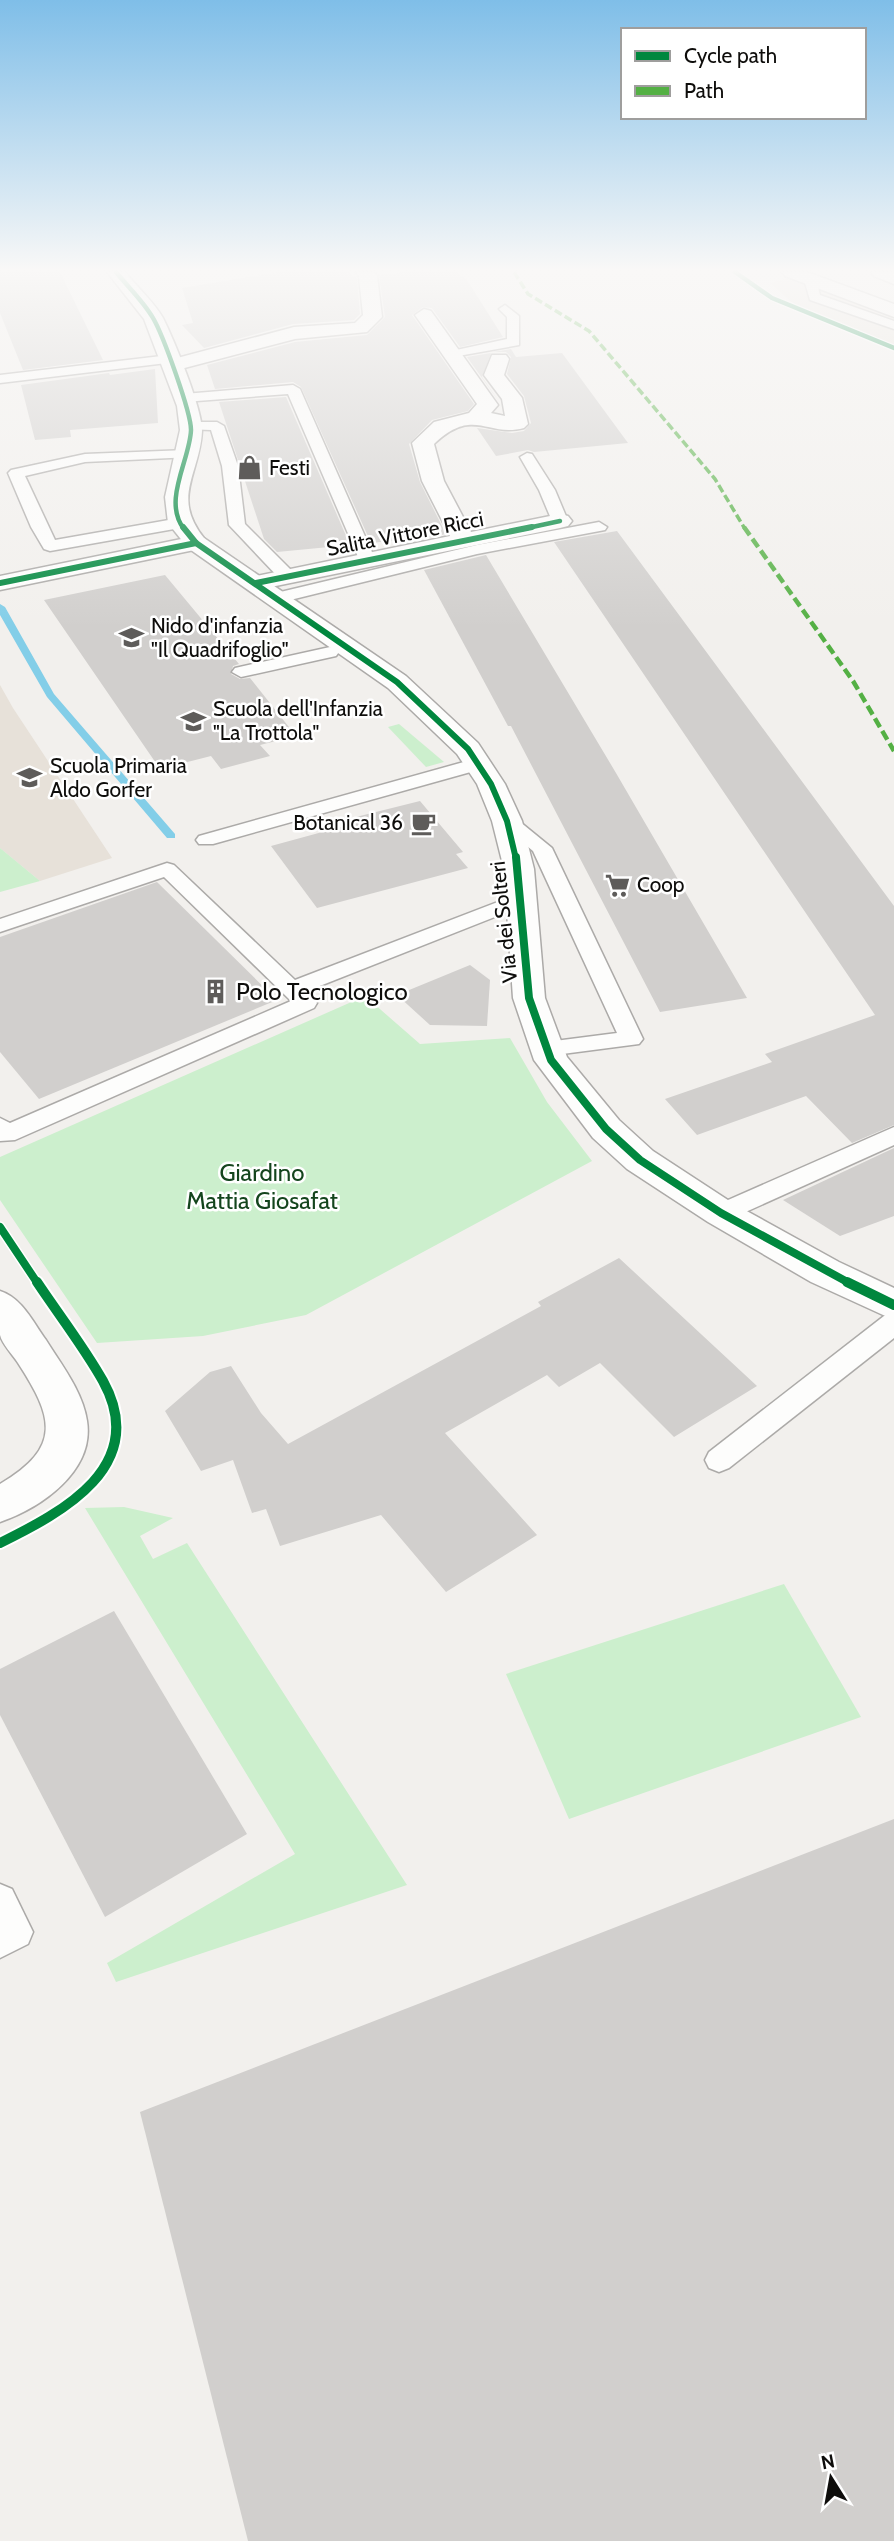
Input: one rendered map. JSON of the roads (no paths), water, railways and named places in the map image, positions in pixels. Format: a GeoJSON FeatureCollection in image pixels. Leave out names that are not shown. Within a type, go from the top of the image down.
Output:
{"type":"FeatureCollection","features":[{"type":"Feature","properties":{"kind":"street"},"geometry":{"type":"LineString","coordinates":[[1,583],[188,533],[176,498],[189,440],[182,391]]}},
{"type":"Feature","properties":{"kind":"street"},"geometry":{"type":"LineString","coordinates":[[476,417],[488,405],[478,391]]}},
{"type":"Feature","properties":{"kind":"street","name":"Salita Vittore Ricci"},"geometry":{"type":"LineString","coordinates":[[463,539],[432,482],[424,461],[423,443],[441,426],[476,417],[517,424],[512,398],[506,391]]}},
{"type":"Feature","properties":{"kind":"street","name":"Salita Vittore Ricci"},"geometry":{"type":"LineString","coordinates":[[273,586],[367,559],[560,521]]}},
{"type":"Feature","properties":{"kind":"street","name":"Via dei Solteri"},"geometry":{"type":"LineString","coordinates":[[188,533],[273,586],[397,682],[461,741],[478,764],[491,784],[507,821],[519,869],[529,998],[551,1060],[606,1129],[640,1160],[721,1213],[825,1272],[894,1305]]}},
{"type":"Feature","properties":{"kind":"street"},"geometry":{"type":"LineString","coordinates":[[0,1306],[41,1368],[64,1408],[68,1424],[62,1451],[50,1471],[32,1487],[0,1504]]}},
{"type":"Feature","properties":{"kind":"lane"},"geometry":{"type":"LineString","coordinates":[[184,398],[274,391]]}},
{"type":"Feature","properties":{"kind":"lane"},"geometry":{"type":"LineString","coordinates":[[294,391],[367,559]]}},
{"type":"Feature","properties":{"kind":"lane"},"geometry":{"type":"LineString","coordinates":[[188,533],[50,546],[38,527],[16,473],[189,440],[217,426],[230,466],[237,524],[273,586],[599,527]]}},
{"type":"Feature","properties":{"kind":"lane","name":"Salita Vittore Ricci"},"geometry":{"type":"LineString","coordinates":[[527,457],[547,490],[560,521]]}},
{"type":"Feature","properties":{"kind":"lane"},"geometry":{"type":"LineString","coordinates":[[241,673],[330,652]]}},
{"type":"Feature","properties":{"kind":"lane"},"geometry":{"type":"LineString","coordinates":[[206,840],[478,764]]}},
{"type":"Feature","properties":{"kind":"lane"},"geometry":{"type":"LineString","coordinates":[[507,821],[542,848],[631,1039],[547,1049]]}},
{"type":"Feature","properties":{"kind":"lane"},"geometry":{"type":"LineString","coordinates":[[0,926],[167,869],[306,1003],[6,1134],[0,1128]]}},
{"type":"Feature","properties":{"kind":"lane"},"geometry":{"type":"LineString","coordinates":[[292,989],[523,899]]}},
{"type":"Feature","properties":{"kind":"lane"},"geometry":{"type":"LineString","coordinates":[[721,1213],[894,1135]]}},
{"type":"Feature","properties":{"kind":"lane"},"geometry":{"type":"LineString","coordinates":[[719,1460],[894,1323]]}},
{"type":"Feature","properties":{"kind":"lane"},"geometry":{"type":"LineString","coordinates":[[0,1901],[15,1931],[0,1940]]}},
{"type":"Feature","properties":{"kind":"waterway"},"geometry":{"type":"LineString","coordinates":[[0,607],[50,695],[171,836]]}},
{"type":"Feature","properties":{"kind":"place","name":"Festi"},"geometry":{"type":"Point","coordinates":[249,468]}},
{"type":"Feature","properties":{"kind":"place","name":"Nido d'infanzia \"Il Quadrifoglio\""},"geometry":{"type":"Point","coordinates":[131,638]}},
{"type":"Feature","properties":{"kind":"place","name":"Scuola dell'Infanzia \"La Trottola\""},"geometry":{"type":"Point","coordinates":[193,721]}},
{"type":"Feature","properties":{"kind":"place","name":"Scuola Primaria Aldo Gorfer"},"geometry":{"type":"Point","coordinates":[30,778]}},
{"type":"Feature","properties":{"kind":"place","name":"Botanical 36"},"geometry":{"type":"Point","coordinates":[423,823]}},
{"type":"Feature","properties":{"kind":"place","name":"Coop"},"geometry":{"type":"Point","coordinates":[617,885]}},
{"type":"Feature","properties":{"kind":"place","name":"Polo Tecnologico"},"geometry":{"type":"Point","coordinates":[216,992]}},
{"type":"Feature","properties":{"kind":"park label","name":"Giardino Mattia Giosafat"},"geometry":{"type":"Point","coordinates":[262,1187]}}]}
